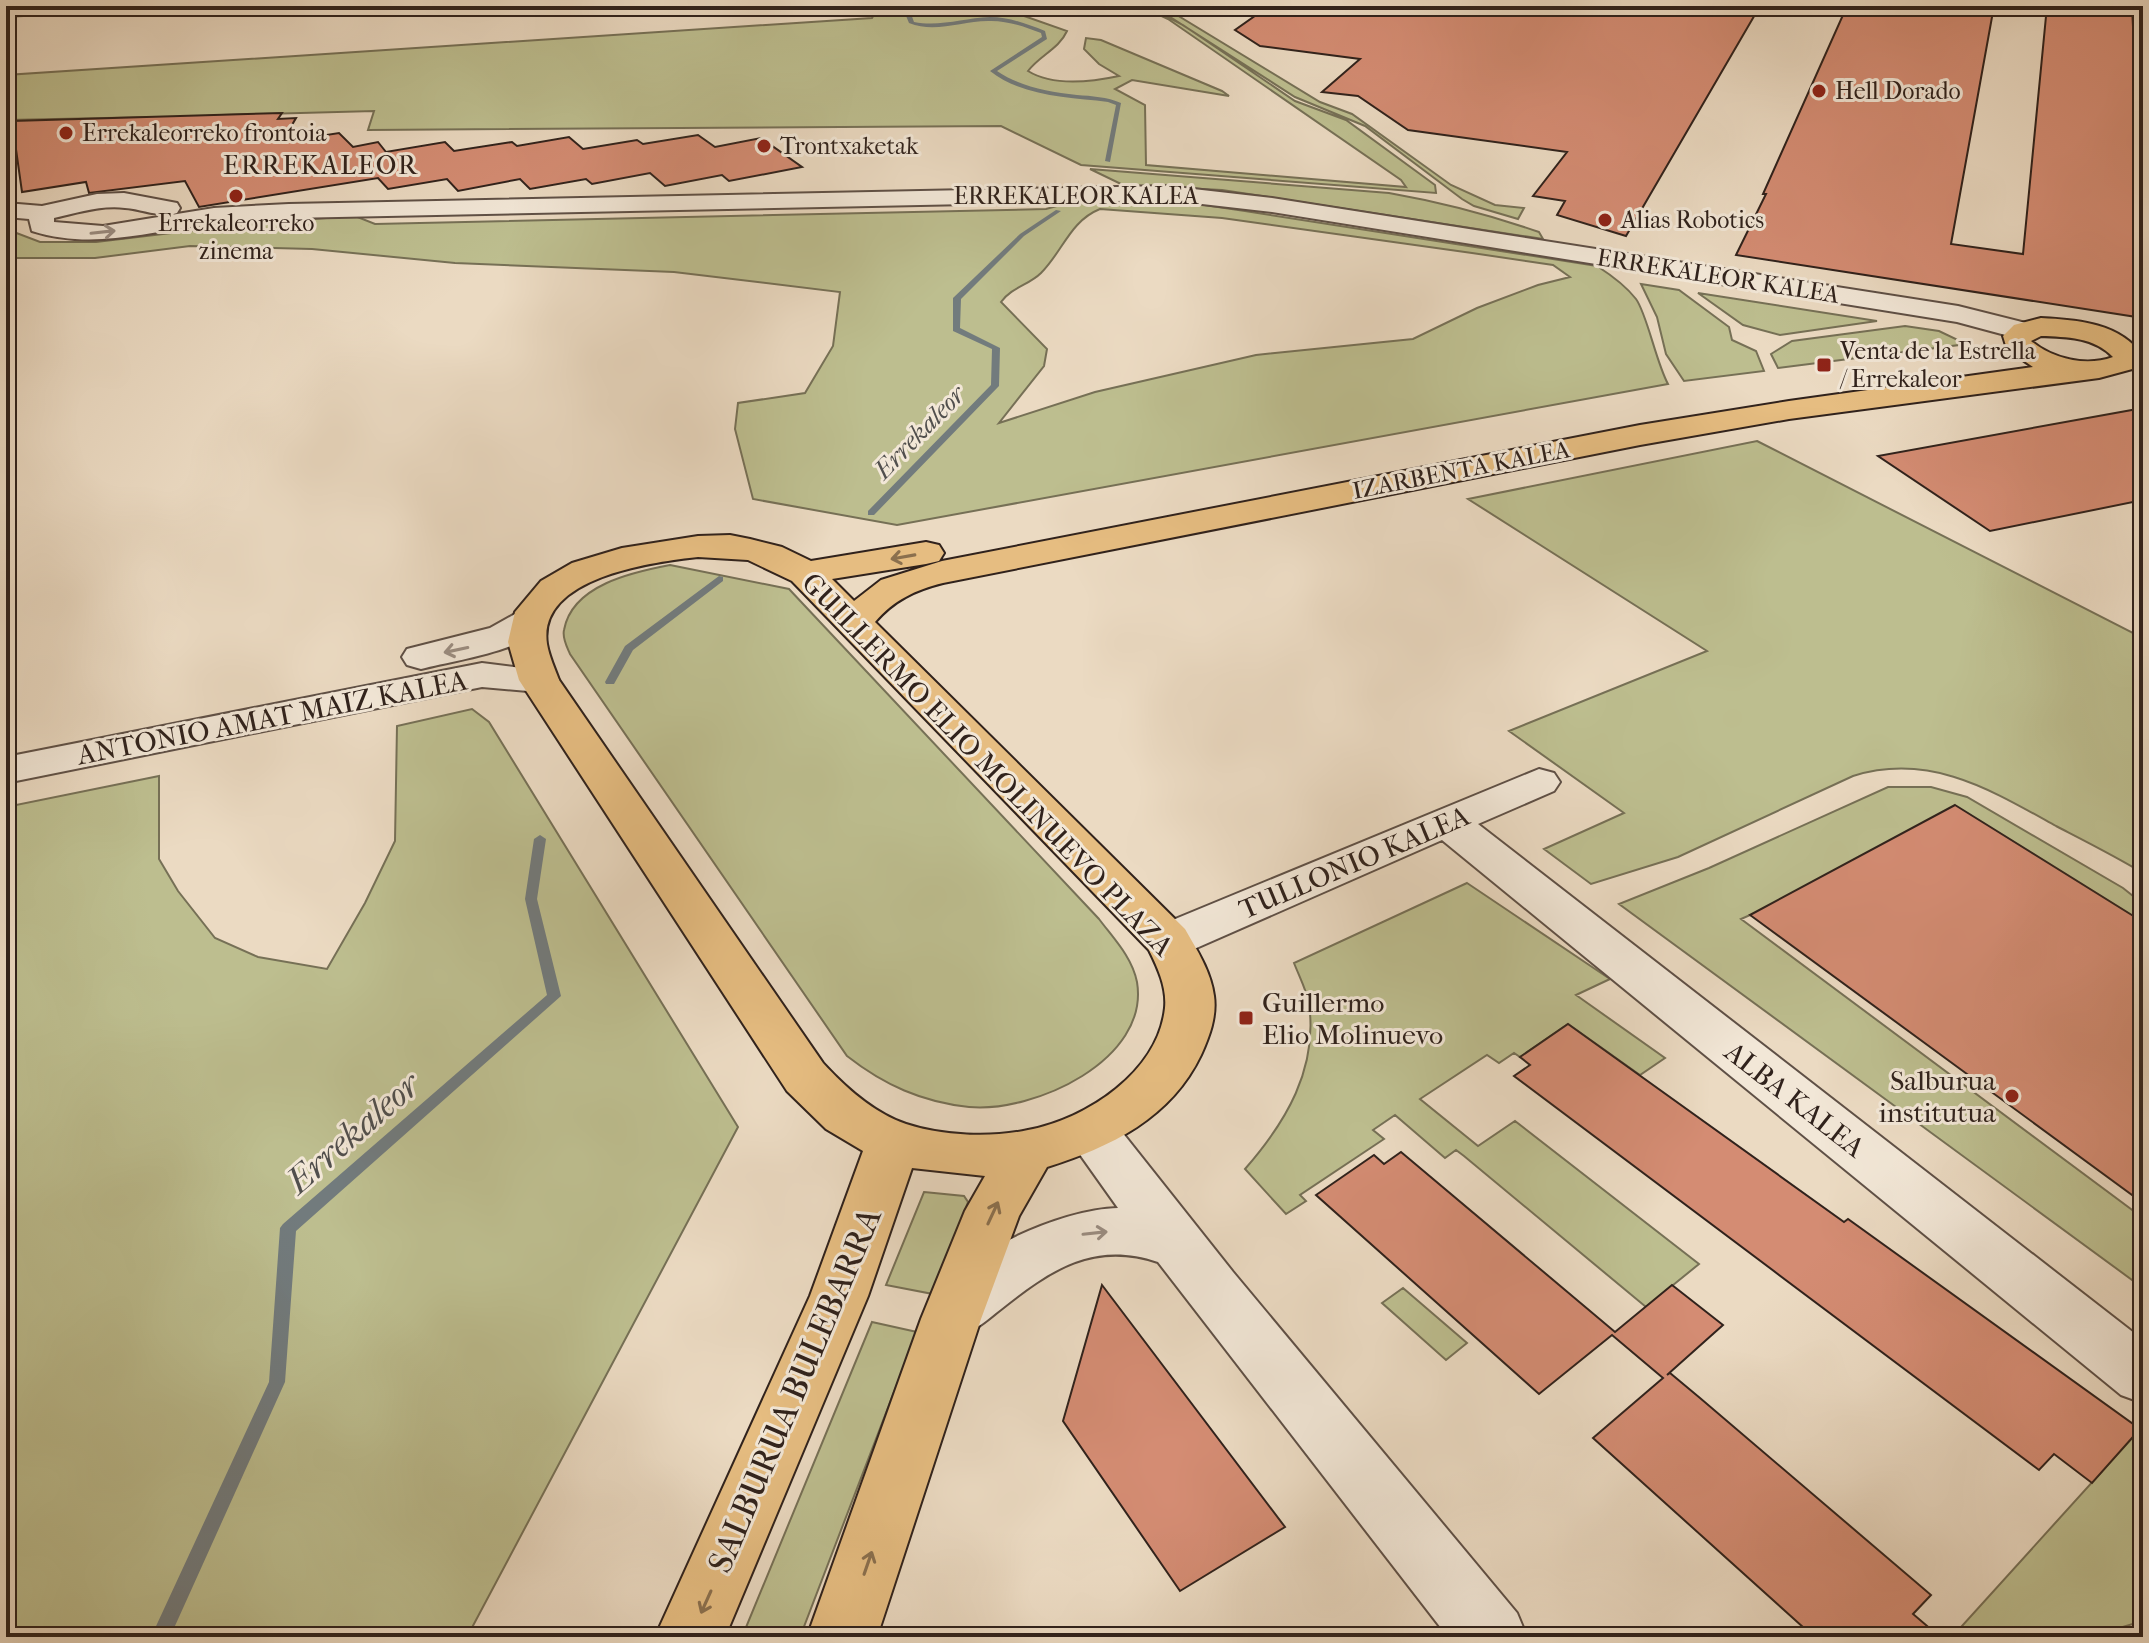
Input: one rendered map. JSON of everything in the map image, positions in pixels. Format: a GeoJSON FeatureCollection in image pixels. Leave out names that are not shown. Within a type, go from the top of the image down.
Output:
{"type":"FeatureCollection","features":[{"type":"Feature","properties":{"kind":"main road","name":"IZARBENTA KALEA"},"geometry":{"type":"LineString","coordinates":[[805,573],[1677,409],[2002,363],[2024,341],[2064,328],[2088,332],[2133,349],[2126,362],[2102,369],[1789,410],[1640,435],[942,572],[884,590],[856,622]]}},
{"type":"Feature","properties":{"kind":"main road"},"geometry":{"type":"LineString","coordinates":[[2024,341],[2054,364],[2084,369]]}},
{"type":"Feature","properties":{"kind":"main road","name":"GUILLERMO ELIO MOLINUEVO PLAZA"},"geometry":{"type":"LineString","coordinates":[[702,545],[759,550],[805,573],[1168,941],[1184,969],[1190,1009],[1180,1043],[1165,1072],[1137,1102],[1091,1132],[1028,1152],[962,1154],[894,1142],[848,1118],[823,1098],[805,1077],[530,663],[525,641],[528,622],[549,593],[597,566],[645,551],[702,545]]}},
{"type":"Feature","properties":{"kind":"main road","name":"SALBURUA BULEBARRA"},"geometry":{"type":"LineString","coordinates":[[690,1637],[839,1296],[894,1142]]}},
{"type":"Feature","properties":{"kind":"main road"},"geometry":{"type":"LineString","coordinates":[[842,1637],[993,1211],[1028,1152]]}},
{"type":"Feature","properties":{"kind":"street","name":"ERREKALEOR KALEA"},"geometry":{"type":"LineString","coordinates":[[6,210],[42,213],[41,226],[59,234],[97,233],[213,216],[385,208],[1167,193],[1272,205],[1958,314],[2024,341]]}},
{"type":"Feature","properties":{"kind":"street","name":"ANTONIO AMAT MAIZ KALEA"},"geometry":{"type":"LineString","coordinates":[[6,739],[469,647],[504,636],[528,622]]}},
{"type":"Feature","properties":{"kind":"street","name":"ANTONIO AMAT MAIZ KALEA"},"geometry":{"type":"LineString","coordinates":[[6,770],[482,675],[539,680]]}},
{"type":"Feature","properties":{"kind":"street","name":"TULLONIO KALEA"},"geometry":{"type":"LineString","coordinates":[[1168,941],[1539,782]]}},
{"type":"Feature","properties":{"kind":"street","name":"ALBA KALEA"},"geometry":{"type":"LineString","coordinates":[[1447,822],[2143,1376]]}},
{"type":"Feature","properties":{"kind":"street"},"geometry":{"type":"LineString","coordinates":[[1091,1132],[1177,1245],[1492,1637]]}},
{"type":"Feature","properties":{"kind":"street"},"geometry":{"type":"LineString","coordinates":[[956,1310],[1040,1248],[1088,1232],[1130,1231],[1177,1245]]}},
{"type":"Feature","properties":{"kind":"green space"},"geometry":{"type":"Polygon","coordinates":[[[6,6],[211,6],[6,17],[6,6]]]}},
{"type":"Feature","properties":{"kind":"green space"},"geometry":{"type":"Polygon","coordinates":[[[879,6],[936,6],[932,9],[939,13],[1010,11],[1067,31],[1059,43],[1028,71],[1048,79],[1084,81],[1119,76],[1099,64],[1084,49],[1086,38],[1101,40],[1229,96],[1132,80],[1115,89],[1145,105],[1146,165],[1406,187],[1401,180],[1168,19],[1140,6],[1147,6],[1183,25],[1295,101],[1346,120],[1435,185],[1436,193],[1081,165],[1001,126],[368,130],[374,111],[222,115],[209,130],[154,117],[6,120],[6,75],[872,18],[879,6]]]}},
{"type":"Feature","properties":{"kind":"green space"},"geometry":{"type":"Polygon","coordinates":[[[1153,6],[1162,6],[1320,102],[1352,114],[1451,185],[1495,205],[1524,208],[1518,219],[1474,206],[1462,199],[1365,126],[1295,97],[1153,6]]]}},
{"type":"Feature","properties":{"kind":"green space"},"geometry":{"type":"Polygon","coordinates":[[[1090,169],[1389,193],[1502,220],[1539,232],[1543,239],[1222,190],[1123,185],[1090,169]]]}},
{"type":"Feature","properties":{"kind":"green space"},"geometry":{"type":"Polygon","coordinates":[[[1135,201],[1191,203],[1597,266],[1636,299],[1668,384],[897,525],[753,499],[735,429],[738,403],[805,393],[833,346],[840,292],[674,272],[455,263],[312,249],[190,246],[95,258],[6,258],[6,229],[40,242],[96,242],[255,223],[355,216],[375,224],[1046,209],[1064,204],[1135,201]],[[1100,209],[1081,221],[1041,273],[1001,302],[1047,349],[1044,366],[999,423],[1095,392],[1256,355],[1413,339],[1477,308],[1538,285],[1570,277],[1553,265],[1222,218],[1100,209]]]}},
{"type":"Feature","properties":{"kind":"green space"},"geometry":{"type":"Polygon","coordinates":[[[1641,284],[1679,290],[1729,327],[1732,340],[1756,351],[1764,371],[1684,381],[1666,354],[1657,317],[1641,284]]]}},
{"type":"Feature","properties":{"kind":"green space"},"geometry":{"type":"Polygon","coordinates":[[[1698,293],[1877,321],[1780,335],[1743,325],[1698,293]]]}},
{"type":"Feature","properties":{"kind":"green space"},"geometry":{"type":"Polygon","coordinates":[[[1905,326],[1939,331],[1960,341],[1959,345],[1778,368],[1771,354],[1792,341],[1905,326]]]}},
{"type":"Feature","properties":{"kind":"green space"},"geometry":{"type":"Polygon","coordinates":[[[1757,441],[2143,638],[2143,873],[1984,788],[1959,778],[1908,769],[1881,770],[1853,776],[1678,857],[1591,884],[1544,849],[1624,813],[1509,731],[1707,651],[1468,499],[1757,441]]]}},
{"type":"Feature","properties":{"kind":"green space"},"geometry":{"type":"Polygon","coordinates":[[[670,565],[789,589],[1099,919],[1127,956],[1137,982],[1136,1010],[1125,1035],[1107,1057],[1082,1076],[1054,1091],[995,1107],[969,1107],[935,1101],[904,1090],[875,1076],[847,1056],[570,654],[565,642],[564,630],[569,615],[591,592],[622,577],[670,565]]]}},
{"type":"Feature","properties":{"kind":"green space"},"geometry":{"type":"Polygon","coordinates":[[[472,709],[489,722],[738,1127],[467,1637],[6,1637],[6,807],[159,776],[159,859],[178,891],[215,938],[258,957],[327,969],[365,903],[395,841],[397,726],[472,709]]]}},
{"type":"Feature","properties":{"kind":"green space"},"geometry":{"type":"Polygon","coordinates":[[[1888,787],[1931,787],[1967,797],[2123,888],[2143,904],[2143,922],[1750,915],[1741,919],[2143,1218],[2143,1288],[1619,904],[1709,868],[1888,787]]]}},
{"type":"Feature","properties":{"kind":"green space"},"geometry":{"type":"Polygon","coordinates":[[[1467,883],[1610,979],[1576,995],[1665,1058],[1640,1075],[1568,1024],[1520,1057],[1514,1053],[1499,1063],[1487,1055],[1420,1099],[1478,1146],[1515,1121],[1699,1264],[1646,1307],[1464,1156],[1456,1150],[1445,1158],[1395,1115],[1373,1130],[1384,1139],[1300,1195],[1306,1201],[1286,1214],[1245,1169],[1286,1113],[1304,1072],[1309,1051],[1309,1004],[1294,963],[1467,883]]]}},
{"type":"Feature","properties":{"kind":"green space"},"geometry":{"type":"Polygon","coordinates":[[[924,1192],[964,1196],[968,1202],[933,1294],[886,1285],[924,1192]]]}},
{"type":"Feature","properties":{"kind":"green space"},"geometry":{"type":"Polygon","coordinates":[[[1403,1288],[1467,1343],[1446,1360],[1382,1303],[1403,1288]]]}},
{"type":"Feature","properties":{"kind":"green space"},"geometry":{"type":"Polygon","coordinates":[[[872,1322],[917,1332],[800,1637],[742,1637],[872,1322]]]}},
{"type":"Feature","properties":{"kind":"green space"},"geometry":{"type":"Polygon","coordinates":[[[2143,1426],[2143,1621],[2089,1637],[1952,1637],[2143,1426]]]}},
{"type":"Feature","properties":{"kind":"building"},"geometry":{"type":"Polygon","coordinates":[[[1269,6],[1760,6],[1626,236],[1557,215],[1565,201],[1533,196],[1567,152],[1408,130],[1358,96],[1322,92],[1360,59],[1260,46],[1235,30],[1269,6]]]}},
{"type":"Feature","properties":{"kind":"building"},"geometry":{"type":"Polygon","coordinates":[[[1847,6],[1994,6],[1951,244],[2023,254],[2047,6],[2132,6],[2134,47],[2143,48],[2143,318],[1736,255],[1766,194],[1763,194],[1847,6]]]}},
{"type":"Feature","properties":{"kind":"building"},"geometry":{"type":"Polygon","coordinates":[[[282,113],[278,119],[296,118],[282,142],[339,133],[353,147],[378,142],[386,152],[445,142],[454,151],[512,142],[517,146],[569,137],[583,149],[637,140],[643,144],[698,135],[715,147],[761,138],[802,167],[729,181],[722,175],[665,186],[650,173],[592,184],[586,179],[530,189],[520,179],[458,191],[447,179],[388,189],[378,178],[199,207],[185,181],[89,193],[86,182],[22,192],[12,121],[282,113]]]}},
{"type":"Feature","properties":{"kind":"building"},"geometry":{"type":"Polygon","coordinates":[[[2143,408],[2143,500],[1990,531],[1878,456],[2143,408]]]}},
{"type":"Feature","properties":{"kind":"building"},"geometry":{"type":"Polygon","coordinates":[[[1955,805],[2143,922],[2143,1203],[1750,915],[1955,805]]]}},
{"type":"Feature","properties":{"kind":"building"},"geometry":{"type":"Polygon","coordinates":[[[1568,1024],[1844,1222],[1848,1219],[2140,1429],[2092,1483],[2054,1454],[2039,1470],[1514,1076],[1530,1065],[1520,1057],[1568,1024]]]}},
{"type":"Feature","properties":{"kind":"building"},"geometry":{"type":"Polygon","coordinates":[[[1401,1152],[1615,1332],[1672,1285],[1723,1325],[1667,1375],[1670,1373],[1700,1398],[1931,1595],[1913,1614],[1940,1637],[1814,1637],[1593,1438],[1663,1378],[1612,1335],[1539,1394],[1316,1195],[1374,1155],[1384,1164],[1401,1152]]]}},
{"type":"Feature","properties":{"kind":"building"},"geometry":{"type":"Polygon","coordinates":[[[1102,1285],[1285,1527],[1180,1591],[1063,1421],[1102,1285]]]}},
{"type":"Feature","properties":{"kind":"waterway","name":"Errekaleor"},"geometry":{"type":"LineString","coordinates":[[912,6],[907,11],[912,23],[922,25],[941,26],[994,19],[1016,22],[1043,32],[1045,38],[993,71],[1033,90],[1119,104],[1108,161]]}},
{"type":"Feature","properties":{"kind":"waterway","name":"Errekaleor"},"geometry":{"type":"LineString","coordinates":[[871,513],[995,386],[996,348],[956,329],[957,298],[1022,235],[1058,211]]}},
{"type":"Feature","properties":{"kind":"waterway"},"geometry":{"type":"LineString","coordinates":[[610,682],[629,648],[719,579]]}},
{"type":"Feature","properties":{"kind":"waterway","name":"Errekaleor"},"geometry":{"type":"LineString","coordinates":[[160,1637],[277,1382],[288,1228],[554,996],[531,899],[540,839]]}},
{"type":"Feature","properties":{"kind":"place","name":"Hell Dorado"},"geometry":{"type":"Point","coordinates":[1819,91]}},
{"type":"Feature","properties":{"kind":"place","name":"Errekaleorreko frontoia"},"geometry":{"type":"Point","coordinates":[66,133]}},
{"type":"Feature","properties":{"kind":"place","name":"Trontxaketak"},"geometry":{"type":"Point","coordinates":[764,146]}},
{"type":"Feature","properties":{"kind":"place","name":"Errekaleorreko zinema"},"geometry":{"type":"Point","coordinates":[236,196]}},
{"type":"Feature","properties":{"kind":"place","name":"Alias Robotics"},"geometry":{"type":"Point","coordinates":[1605,220]}},
{"type":"Feature","properties":{"kind":"place","name":"Venta de la Estrella / Errekaleor"},"geometry":{"type":"Point","coordinates":[1824,365]}},
{"type":"Feature","properties":{"kind":"place","name":"Guillermo Elio Molinuevo"},"geometry":{"type":"Point","coordinates":[1246,1018]}},
{"type":"Feature","properties":{"kind":"place","name":"Salburua institutua"},"geometry":{"type":"Point","coordinates":[2012,1096]}},
{"type":"Feature","properties":{"kind":"district","name":"ERREKALEOR"},"geometry":{"type":"Point","coordinates":[321,165]}}]}
